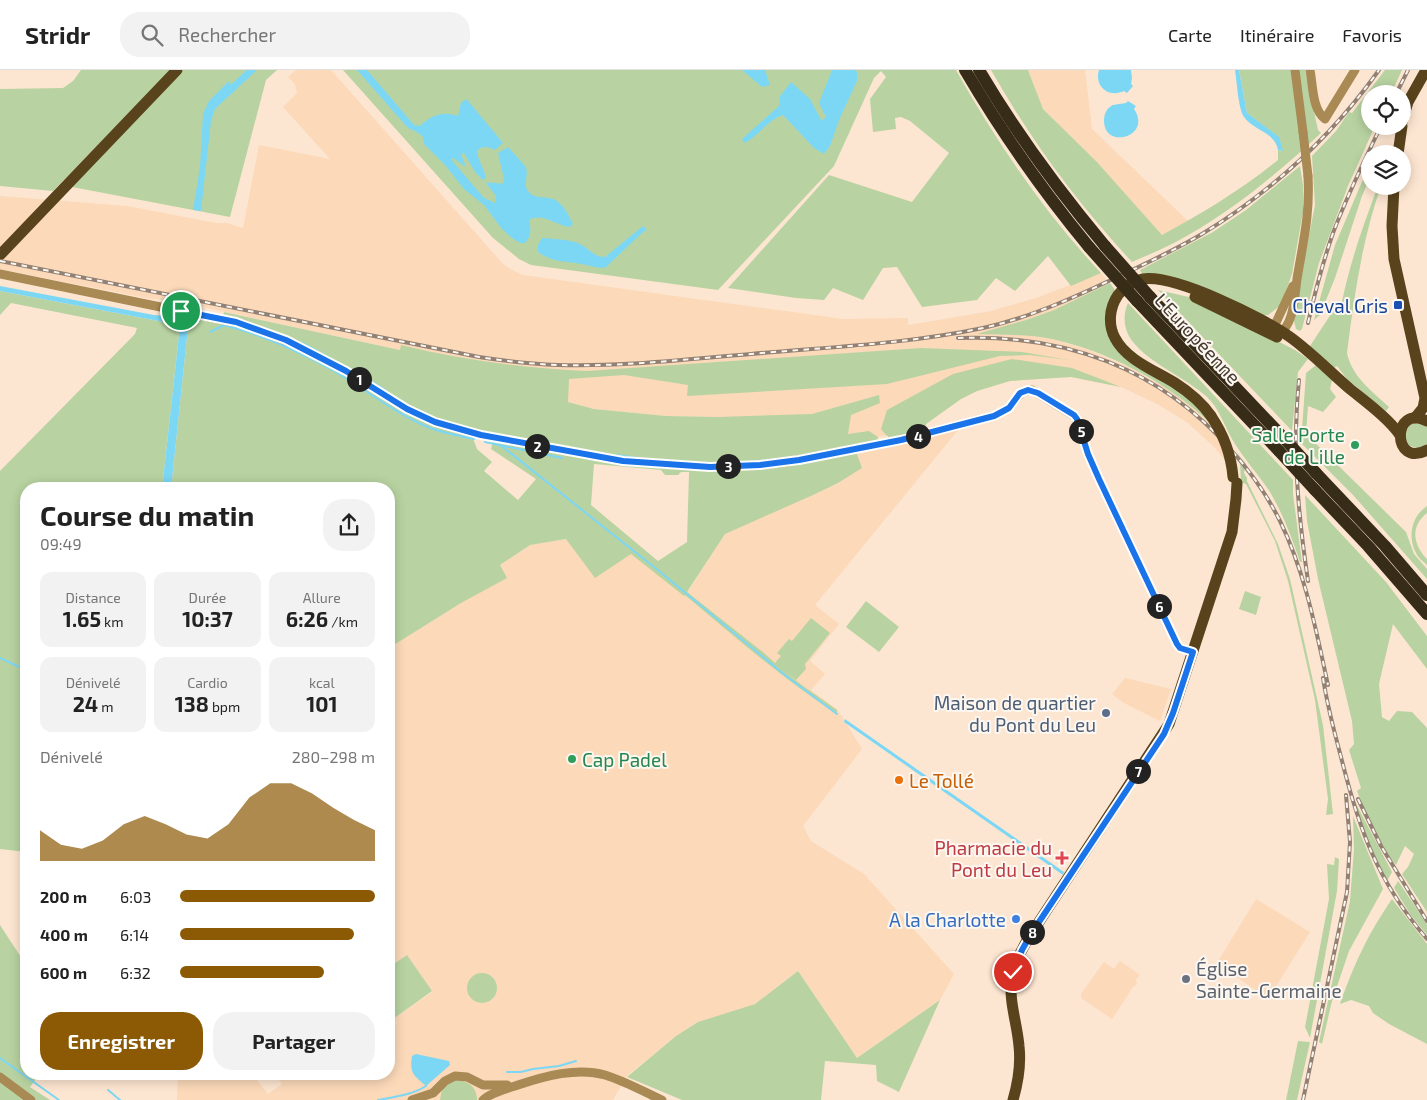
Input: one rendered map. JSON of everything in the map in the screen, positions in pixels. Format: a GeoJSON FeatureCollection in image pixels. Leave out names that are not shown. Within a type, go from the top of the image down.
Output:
{"type":"FeatureCollection","features":[{"type":"Feature","properties":{"kind":"highway","name":"L'Européenne"},"geometry":{"type":"LineString","coordinates":[[965,70],[1022,160],[1089,247],[1137,301],[1364,541],[1423,595]]}},
{"type":"Feature","properties":{"kind":"highway","name":"L'Européenne"},"geometry":{"type":"LineString","coordinates":[[979,70],[1011,122],[1047,174],[1104,246],[1385,546],[1423,595],[1427,614]]}},
{"type":"Feature","properties":{"kind":"highway"},"geometry":{"type":"LineString","coordinates":[[1423,595],[1427,622]]}},
{"type":"Feature","properties":{"kind":"main road"},"geometry":{"type":"LineString","coordinates":[[0,254],[177,70]]}},
{"type":"Feature","properties":{"kind":"main road"},"geometry":{"type":"LineString","coordinates":[[1411,97],[1426,70]]}},
{"type":"Feature","properties":{"kind":"main road"},"geometry":{"type":"LineString","coordinates":[[1394,195],[1392,226],[1394,259],[1411,339],[1427,393]]}},
{"type":"Feature","properties":{"kind":"main road"},"geometry":{"type":"LineString","coordinates":[[1235,480],[1227,445],[1212,416],[1188,392],[1134,358],[1120,346],[1113,333],[1110,318],[1113,305],[1119,294],[1127,286],[1139,280],[1163,279],[1210,296],[1303,346],[1400,435]]}},
{"type":"Feature","properties":{"kind":"main road"},"geometry":{"type":"LineString","coordinates":[[1013,1100],[1020,1053],[1012,1009],[1011,985],[1017,960],[1031,934],[1164,734],[1193,652],[1235,517],[1235,461],[1228,440],[1216,416],[1197,395],[1140,356],[1125,343],[1118,331],[1117,314],[1120,305],[1130,292],[1139,287],[1152,284],[1166,286],[1276,332]]}},
{"type":"Feature","properties":{"kind":"main road"},"geometry":{"type":"LineString","coordinates":[[1422,381],[1424,402],[1422,410],[1416,420],[1401,428],[1400,441],[1404,448],[1411,452],[1425,453]]}},
{"type":"Feature","properties":{"kind":"main road"},"geometry":{"type":"LineString","coordinates":[[1372,408],[1390,420],[1416,420]]}},
{"type":"Feature","properties":{"kind":"street"},"geometry":{"type":"LineString","coordinates":[[1276,332],[1293,307],[1297,274],[1308,220],[1308,176],[1295,70]]}},
{"type":"Feature","properties":{"kind":"street"},"geometry":{"type":"LineString","coordinates":[[1310,70],[1318,109],[1325,119],[1355,70]]}},
{"type":"Feature","properties":{"kind":"street"},"geometry":{"type":"LineString","coordinates":[[0,274],[243,324],[294,344],[346,371],[407,409],[435,422],[481,435],[618,460],[710,467],[780,463],[926,434],[994,416],[1009,408],[1022,392],[1032,390],[1074,415],[1099,479],[1177,644],[1180,648],[1193,652]]}},
{"type":"Feature","properties":{"kind":"street"},"geometry":{"type":"LineString","coordinates":[[474,1083],[491,1086],[525,1082],[568,1073],[594,1073],[611,1077],[662,1100]]}},
{"type":"Feature","properties":{"kind":"street"},"geometry":{"type":"LineString","coordinates":[[412,1100],[426,1096],[438,1089],[445,1081],[455,1076],[466,1078],[474,1083],[480,1091],[482,1100],[494,1093],[525,1082]]}},
{"type":"Feature","properties":{"kind":"street"},"geometry":{"type":"LineString","coordinates":[[0,1077],[32,1100]]}},
{"type":"Feature","properties":{"kind":"street"},"geometry":{"type":"LineString","coordinates":[[436,1100],[438,1089]]}},
{"type":"Feature","properties":{"kind":"shaded area"},"geometry":{"type":"Polygon","coordinates":[[[296,70],[331,70],[503,264],[523,275],[843,319],[908,318],[908,325],[991,311],[1036,298],[1101,273],[1110,283],[1054,310],[1026,320],[1026,335],[1052,339],[1089,350],[1131,368],[1172,391],[1210,423],[1219,437],[1228,464],[1214,447],[1188,423],[1157,404],[1121,387],[1071,377],[1010,381],[977,391],[961,399],[926,424],[925,431],[959,429],[815,605],[839,624],[810,661],[825,674],[811,690],[838,710],[862,749],[803,826],[811,841],[864,874],[954,974],[940,1000],[857,1058],[798,971],[755,1004],[698,1022],[676,1036],[627,1076],[613,1100],[177,1100],[178,1080],[257,1080],[268,1094],[282,1084],[279,1080],[395,1080],[395,1018],[432,992],[407,955],[395,963],[395,644],[461,603],[506,578],[500,565],[530,545],[566,539],[631,554],[689,590],[725,534],[838,483],[861,468],[854,446],[915,432],[798,448],[718,417],[665,416],[594,409],[568,402],[568,379],[419,354],[176,300],[151,299],[0,269],[0,196],[127,206],[216,223],[227,223],[243,228],[259,145],[330,159],[283,107],[297,93],[295,84],[288,77],[296,70]]]}},
{"type":"Feature","properties":{"kind":"shaded area"},"geometry":{"type":"Polygon","coordinates":[[[1028,70],[1085,70],[1092,129],[1188,221],[1162,235],[1097,162],[1043,109],[1028,70]]]}},
{"type":"Feature","properties":{"kind":"shaded area"},"geometry":{"type":"Polygon","coordinates":[[[1125,678],[1171,689],[1160,721],[1124,703],[1112,694],[1125,678]]]}},
{"type":"Feature","properties":{"kind":"shaded area"},"geometry":{"type":"Polygon","coordinates":[[[1256,899],[1310,932],[1268,999],[1217,963],[1256,899]]]}},
{"type":"Feature","properties":{"kind":"shaded area"},"geometry":{"type":"Polygon","coordinates":[[[1120,961],[1140,975],[1136,980],[1137,984],[1133,987],[1112,1019],[1081,998],[1081,994],[1104,962],[1114,969],[1120,961]]]}},
{"type":"Feature","properties":{"kind":"green space"},"geometry":{"type":"Polygon","coordinates":[[[81,70],[171,70],[53,191],[0,186],[0,89],[63,88],[73,81],[81,70]]]}},
{"type":"Feature","properties":{"kind":"green space"},"geometry":{"type":"Polygon","coordinates":[[[183,70],[277,70],[266,80],[230,217],[72,187],[183,70]]]}},
{"type":"Feature","properties":{"kind":"green space"},"geometry":{"type":"Polygon","coordinates":[[[343,70],[956,70],[988,124],[1023,176],[1060,226],[1101,273],[1071,286],[1048,256],[1015,291],[996,278],[977,300],[922,307],[897,267],[883,268],[863,300],[833,288],[824,300],[728,288],[829,175],[912,202],[949,153],[910,121],[901,117],[895,118],[896,129],[873,132],[870,99],[886,77],[881,71],[874,78],[834,166],[718,290],[531,265],[519,259],[493,238],[343,70]]]}},
{"type":"Feature","properties":{"kind":"green space"},"geometry":{"type":"Polygon","coordinates":[[[991,70],[1028,70],[1043,109],[1097,162],[1162,235],[1222,200],[1278,160],[1278,150],[1282,151],[1278,137],[1247,113],[1239,70],[1305,70],[1318,130],[1321,133],[1287,164],[1233,207],[1174,243],[1132,262],[1056,170],[1022,121],[991,70]]]}},
{"type":"Feature","properties":{"kind":"green space"},"geometry":{"type":"Polygon","coordinates":[[[1385,70],[1402,70],[1395,85],[1373,85],[1385,70]]]}},
{"type":"Feature","properties":{"kind":"green space"},"geometry":{"type":"Polygon","coordinates":[[[1361,101],[1361,135],[1371,135],[1366,145],[1361,145],[1361,157],[1319,263],[1300,331],[1296,329],[1293,317],[1315,205],[1312,156],[1336,131],[1349,112],[1352,113],[1361,101]]]}},
{"type":"Feature","properties":{"kind":"green space"},"geometry":{"type":"Polygon","coordinates":[[[1300,166],[1303,185],[1303,212],[1292,274],[1281,305],[1268,315],[1262,315],[1196,286],[1161,274],[1143,275],[1140,270],[1213,232],[1246,210],[1300,166]]]}},
{"type":"Feature","properties":{"kind":"green space"},"geometry":{"type":"Polygon","coordinates":[[[1361,184],[1362,195],[1335,278],[1320,315],[1314,320],[1335,245],[1361,184]]]}},
{"type":"Feature","properties":{"kind":"green space"},"geometry":{"type":"Polygon","coordinates":[[[1375,195],[1378,195],[1360,269],[1347,353],[1358,376],[1389,407],[1386,411],[1347,379],[1337,366],[1332,369],[1308,349],[1335,308],[1341,306],[1348,275],[1375,195]]]}},
{"type":"Feature","properties":{"kind":"green space"},"geometry":{"type":"Polygon","coordinates":[[[1110,283],[1115,290],[1107,329],[1187,397],[1209,422],[1192,407],[1156,382],[1116,360],[1095,352],[1043,337],[977,334],[1054,310],[1110,283]]]}},
{"type":"Feature","properties":{"kind":"green space"},"geometry":{"type":"Polygon","coordinates":[[[1158,290],[1193,298],[1295,350],[1308,359],[1298,372],[1292,431],[1158,290]]]}},
{"type":"Feature","properties":{"kind":"green space"},"geometry":{"type":"Polygon","coordinates":[[[0,291],[164,322],[166,316],[181,319],[178,327],[179,335],[163,482],[20,482],[20,851],[0,849],[0,471],[135,334],[137,328],[11,303],[0,315],[0,291]]]}},
{"type":"Feature","properties":{"kind":"green space"},"geometry":{"type":"Polygon","coordinates":[[[1128,303],[1293,480],[1293,494],[1302,562],[1300,562],[1287,526],[1270,492],[1236,446],[1211,401],[1198,390],[1148,357],[1130,338],[1125,318],[1128,303]]]}},
{"type":"Feature","properties":{"kind":"green space"},"geometry":{"type":"Polygon","coordinates":[[[224,312],[400,350],[401,345],[493,362],[587,371],[921,348],[1022,352],[1069,360],[1030,355],[1000,356],[887,384],[687,396],[688,385],[624,375],[569,379],[568,402],[594,409],[666,416],[718,417],[812,414],[879,395],[880,403],[851,415],[848,434],[869,431],[878,437],[877,441],[854,446],[862,468],[838,483],[725,534],[687,592],[775,663],[781,656],[777,653],[789,639],[792,641],[811,618],[830,633],[805,664],[806,669],[796,680],[780,668],[803,686],[837,710],[837,714],[778,672],[685,595],[631,554],[595,578],[566,539],[530,545],[500,565],[507,578],[461,603],[395,644],[395,482],[172,482],[189,318],[221,321],[224,312]],[[472,436],[477,449],[492,462],[484,471],[518,500],[536,479],[491,449],[493,441],[472,436]],[[594,464],[591,505],[658,561],[687,542],[689,472],[681,472],[678,475],[665,475],[661,470],[594,464]]]}},
{"type":"Feature","properties":{"kind":"green space"},"geometry":{"type":"Polygon","coordinates":[[[1012,359],[1072,368],[1121,387],[1071,377],[1010,381],[977,391],[961,399],[926,424],[924,431],[890,438],[881,429],[887,410],[953,374],[1012,359]]]}},
{"type":"Feature","properties":{"kind":"green space"},"geometry":{"type":"Polygon","coordinates":[[[1316,365],[1332,380],[1330,389],[1336,397],[1323,412],[1308,406],[1306,434],[1406,532],[1414,554],[1427,569],[1427,579],[1353,495],[1301,443],[1306,373],[1316,365]]]}},
{"type":"Feature","properties":{"kind":"green space"},"geometry":{"type":"Polygon","coordinates":[[[1410,424],[1424,424],[1427,426],[1427,444],[1425,446],[1418,448],[1408,445],[1404,435],[1410,424]]]}},
{"type":"Feature","properties":{"kind":"green space"},"geometry":{"type":"Polygon","coordinates":[[[1237,453],[1246,464],[1244,473],[1247,481],[1278,544],[1290,579],[1323,725],[1333,814],[1326,815],[1328,799],[1315,700],[1288,581],[1275,541],[1246,484],[1241,482],[1240,461],[1237,453]]]}},
{"type":"Feature","properties":{"kind":"green space"},"geometry":{"type":"Polygon","coordinates":[[[1305,495],[1386,582],[1427,636],[1427,669],[1393,624],[1379,684],[1382,717],[1389,721],[1397,711],[1412,712],[1427,728],[1427,912],[1402,874],[1408,867],[1414,854],[1405,846],[1396,865],[1384,850],[1368,819],[1357,791],[1361,788],[1349,750],[1354,744],[1352,721],[1318,579],[1307,521],[1305,495]]]}},
{"type":"Feature","properties":{"kind":"green space"},"geometry":{"type":"Polygon","coordinates":[[[1427,506],[1427,513],[1418,524],[1415,536],[1422,554],[1427,559],[1427,565],[1419,558],[1413,547],[1412,527],[1418,515],[1427,506]]]}},
{"type":"Feature","properties":{"kind":"green space"},"geometry":{"type":"Polygon","coordinates":[[[1245,591],[1261,597],[1256,615],[1239,609],[1245,591]]]}},
{"type":"Feature","properties":{"kind":"green space"},"geometry":{"type":"Polygon","coordinates":[[[866,601],[899,627],[879,652],[846,627],[866,601]]]}},
{"type":"Feature","properties":{"kind":"green space"},"geometry":{"type":"Polygon","coordinates":[[[1354,800],[1392,872],[1387,881],[1376,862],[1354,800]]]}},
{"type":"Feature","properties":{"kind":"green space"},"geometry":{"type":"Polygon","coordinates":[[[1353,816],[1383,889],[1349,951],[1332,1001],[1322,1044],[1319,1042],[1350,901],[1354,849],[1353,816]]]}},
{"type":"Feature","properties":{"kind":"green space"},"geometry":{"type":"Polygon","coordinates":[[[1335,857],[1339,859],[1337,891],[1310,1038],[1305,1027],[1329,899],[1327,864],[1334,865],[1335,857]]]}},
{"type":"Feature","properties":{"kind":"green space"},"geometry":{"type":"Polygon","coordinates":[[[1398,881],[1427,924],[1427,935],[1410,914],[1394,888],[1398,881]]]}},
{"type":"Feature","properties":{"kind":"green space"},"geometry":{"type":"Polygon","coordinates":[[[1392,899],[1427,944],[1427,1044],[1389,1024],[1373,1013],[1369,1006],[1351,1000],[1340,1004],[1362,950],[1392,899]]]}},
{"type":"Feature","properties":{"kind":"green space"},"geometry":{"type":"Polygon","coordinates":[[[0,925],[20,956],[20,1080],[35,1080],[30,1087],[50,1100],[0,1100],[0,925]]]}},
{"type":"Feature","properties":{"kind":"green space"},"geometry":{"type":"Polygon","coordinates":[[[407,955],[432,991],[395,1018],[395,963],[407,955]]]}},
{"type":"Feature","properties":{"kind":"green space"},"geometry":{"type":"Polygon","coordinates":[[[798,971],[857,1058],[940,1000],[899,1092],[877,1081],[876,1065],[825,1061],[821,1100],[682,1100],[627,1077],[676,1036],[698,1022],[755,1004],[798,971]]]}},
{"type":"Feature","properties":{"kind":"green space"},"geometry":{"type":"Polygon","coordinates":[[[482,973],[488,974],[496,982],[496,994],[488,1002],[482,1003],[476,1002],[468,994],[467,988],[468,982],[476,974],[482,973]]]}},
{"type":"Feature","properties":{"kind":"green space"},"geometry":{"type":"Polygon","coordinates":[[[1298,1041],[1310,1042],[1297,1100],[1286,1100],[1298,1041]]]}},
{"type":"Feature","properties":{"kind":"green space"},"geometry":{"type":"Polygon","coordinates":[[[453,1080],[470,1084],[475,1090],[477,1100],[440,1100],[442,1089],[453,1080]]]}},
{"type":"Feature","properties":{"kind":"water"},"geometry":{"type":"Polygon","coordinates":[[[357,70],[367,70],[414,125],[420,126],[438,115],[458,116],[461,103],[466,99],[503,143],[495,150],[485,147],[477,151],[486,178],[483,180],[475,172],[464,153],[461,154],[466,167],[453,158],[451,159],[484,198],[495,203],[496,196],[486,183],[503,183],[504,179],[498,153],[508,147],[526,167],[526,187],[528,192],[532,195],[553,199],[560,203],[573,224],[570,227],[544,218],[534,218],[529,220],[529,238],[525,243],[520,243],[512,238],[502,229],[484,205],[464,189],[445,165],[424,144],[423,137],[408,128],[357,70]]]}},
{"type":"Feature","properties":{"kind":"water"},"geometry":{"type":"Polygon","coordinates":[[[742,70],[765,70],[770,85],[762,87],[742,70]]]}},
{"type":"Feature","properties":{"kind":"water"},"geometry":{"type":"Polygon","coordinates":[[[832,70],[855,70],[857,72],[857,81],[839,120],[830,146],[824,154],[814,148],[783,115],[772,120],[744,143],[742,139],[779,106],[780,96],[791,82],[810,99],[821,120],[824,119],[826,117],[819,103],[832,70]]]}},
{"type":"Feature","properties":{"kind":"water"},"geometry":{"type":"Polygon","coordinates":[[[1099,70],[1131,70],[1131,84],[1133,86],[1127,93],[1124,91],[1118,93],[1108,92],[1101,86],[1098,76],[1099,70]]]}},
{"type":"Feature","properties":{"kind":"water"},"geometry":{"type":"Polygon","coordinates":[[[1235,70],[1239,70],[1247,113],[1279,137],[1283,151],[1278,150],[1269,135],[1253,126],[1244,117],[1239,101],[1235,70]]]}},
{"type":"Feature","properties":{"kind":"water"},"geometry":{"type":"Polygon","coordinates":[[[229,81],[234,91],[215,109],[211,121],[201,211],[193,210],[200,167],[203,114],[209,101],[229,81]]]}},
{"type":"Feature","properties":{"kind":"water"},"geometry":{"type":"Polygon","coordinates":[[[1128,101],[1136,106],[1134,109],[1138,119],[1137,127],[1133,133],[1126,136],[1111,135],[1106,130],[1104,121],[1106,111],[1113,105],[1128,101]]]}},
{"type":"Feature","properties":{"kind":"water"},"geometry":{"type":"Polygon","coordinates":[[[643,226],[647,230],[605,268],[553,259],[538,252],[538,245],[542,238],[578,243],[594,254],[605,257],[643,226]]]}},
{"type":"Feature","properties":{"kind":"water"},"geometry":{"type":"Polygon","coordinates":[[[0,286],[166,316],[164,322],[0,291],[0,286]]]}},
{"type":"Feature","properties":{"kind":"water"},"geometry":{"type":"Polygon","coordinates":[[[182,317],[189,318],[172,482],[163,482],[179,335],[178,322],[182,317]]]}},
{"type":"Feature","properties":{"kind":"water"},"geometry":{"type":"Polygon","coordinates":[[[845,719],[1064,872],[1063,875],[844,722],[845,719]]]}},
{"type":"Feature","properties":{"kind":"water"},"geometry":{"type":"Polygon","coordinates":[[[416,1054],[449,1061],[450,1065],[426,1086],[412,1071],[412,1056],[416,1054]]]}},
{"type":"Feature","properties":{"kind":"waterway"},"geometry":{"type":"LineString","coordinates":[[226,94],[252,70]]}},
{"type":"Feature","properties":{"kind":"waterway"},"geometry":{"type":"LineString","coordinates":[[210,332],[224,325],[280,344],[334,371],[417,422],[430,428],[474,439]]}},
{"type":"Feature","properties":{"kind":"waterway"},"geometry":{"type":"LineString","coordinates":[[302,343],[330,358]]}},
{"type":"Feature","properties":{"kind":"waterway"},"geometry":{"type":"LineString","coordinates":[[367,379],[384,389]]}},
{"type":"Feature","properties":{"kind":"waterway"},"geometry":{"type":"LineString","coordinates":[[485,442],[562,458]]}},
{"type":"Feature","properties":{"kind":"waterway"},"geometry":{"type":"LineString","coordinates":[[499,444],[659,571],[786,676],[837,714]]}},
{"type":"Feature","properties":{"kind":"waterway"},"geometry":{"type":"LineString","coordinates":[[617,455],[637,458]]}},
{"type":"Feature","properties":{"kind":"waterway"},"geometry":{"type":"LineString","coordinates":[[0,658],[20,667]]}},
{"type":"Feature","properties":{"kind":"waterway"},"geometry":{"type":"LineString","coordinates":[[0,1058],[20,1072]]}},
{"type":"Feature","properties":{"kind":"waterway"},"geometry":{"type":"LineString","coordinates":[[507,1072],[521,1072],[559,1066],[576,1061]]}},
{"type":"Feature","properties":{"kind":"waterway"},"geometry":{"type":"LineString","coordinates":[[31,1080],[59,1100]]}},
{"type":"Feature","properties":{"kind":"waterway"},"geometry":{"type":"LineString","coordinates":[[378,1100],[409,1094],[426,1086]]}},
{"type":"Feature","properties":{"kind":"waterway"},"geometry":{"type":"LineString","coordinates":[[108,1090],[120,1100]]}},
{"type":"Feature","properties":{"kind":"railway"},"geometry":{"type":"LineString","coordinates":[[0,261],[479,357],[528,363],[558,365],[630,364],[926,338],[1000,324],[1065,301],[1158,258],[1202,234],[1252,200],[1299,161],[1341,118],[1379,70]]}},
{"type":"Feature","properties":{"kind":"railway"},"geometry":{"type":"LineString","coordinates":[[1400,85],[1408,70]]}},
{"type":"Feature","properties":{"kind":"railway"},"geometry":{"type":"LineString","coordinates":[[1308,323],[1319,277],[1333,233],[1377,135]]}},
{"type":"Feature","properties":{"kind":"railway"},"geometry":{"type":"LineString","coordinates":[[958,338],[998,338],[1036,342],[1073,350],[1108,362],[1142,377],[1173,397],[1203,421],[1245,466],[1275,511],[1289,540],[1303,581],[1328,685]]}},
{"type":"Feature","properties":{"kind":"railway"},"geometry":{"type":"LineString","coordinates":[[1299,380],[1296,431],[1297,481],[1308,581]]}},
{"type":"Feature","properties":{"kind":"railway"},"geometry":{"type":"LineString","coordinates":[[1323,678],[1348,783],[1363,831],[1372,853],[1395,896],[1427,939]]}},
{"type":"Feature","properties":{"kind":"railway"},"geometry":{"type":"LineString","coordinates":[[1303,1100],[1347,892],[1350,842],[1346,795]]}},
{"type":"Feature","properties":{"kind":"railway"},"geometry":{"type":"LineString","coordinates":[[1358,799],[1381,846],[1427,921]]}},
{"type":"Feature","properties":{"kind":"place","name":"Cheval Gris"},"geometry":{"type":"Point","coordinates":[1398,305]}},
{"type":"Feature","properties":{"kind":"place","name":"Salle Porte de Lille"},"geometry":{"type":"Point","coordinates":[1355,445]}},
{"type":"Feature","properties":{"kind":"place","name":"Maison de quartier du Pont du Leu"},"geometry":{"type":"Point","coordinates":[1106,713]}},
{"type":"Feature","properties":{"kind":"place","name":"Cap Padel"},"geometry":{"type":"Point","coordinates":[572,759]}},
{"type":"Feature","properties":{"kind":"place","name":"Le Tollé"},"geometry":{"type":"Point","coordinates":[899,780]}},
{"type":"Feature","properties":{"kind":"place","name":"Pharmacie du Pont du Leu"},"geometry":{"type":"Point","coordinates":[1062,858]}},
{"type":"Feature","properties":{"kind":"place","name":"A la Charlotte"},"geometry":{"type":"Point","coordinates":[1016,919]}},
{"type":"Feature","properties":{"kind":"place","name":"Église Sainte-Germaine"},"geometry":{"type":"Point","coordinates":[1186,979]}},
{"type":"Feature","properties":{"kind":"route"},"geometry":{"type":"LineString","coordinates":[[181,311],[236,322],[286,340],[346,371],[407,409],[435,422],[481,435],[623,461],[710,467],[760,465],[799,460],[901,440],[994,416],[1004,412],[1020,393],[1028,390],[1038,393],[1076,416],[1088,454],[1099,479],[1177,644],[1180,648],[1193,652],[1164,734],[1031,934],[1017,960],[1013,972]]}}]}
